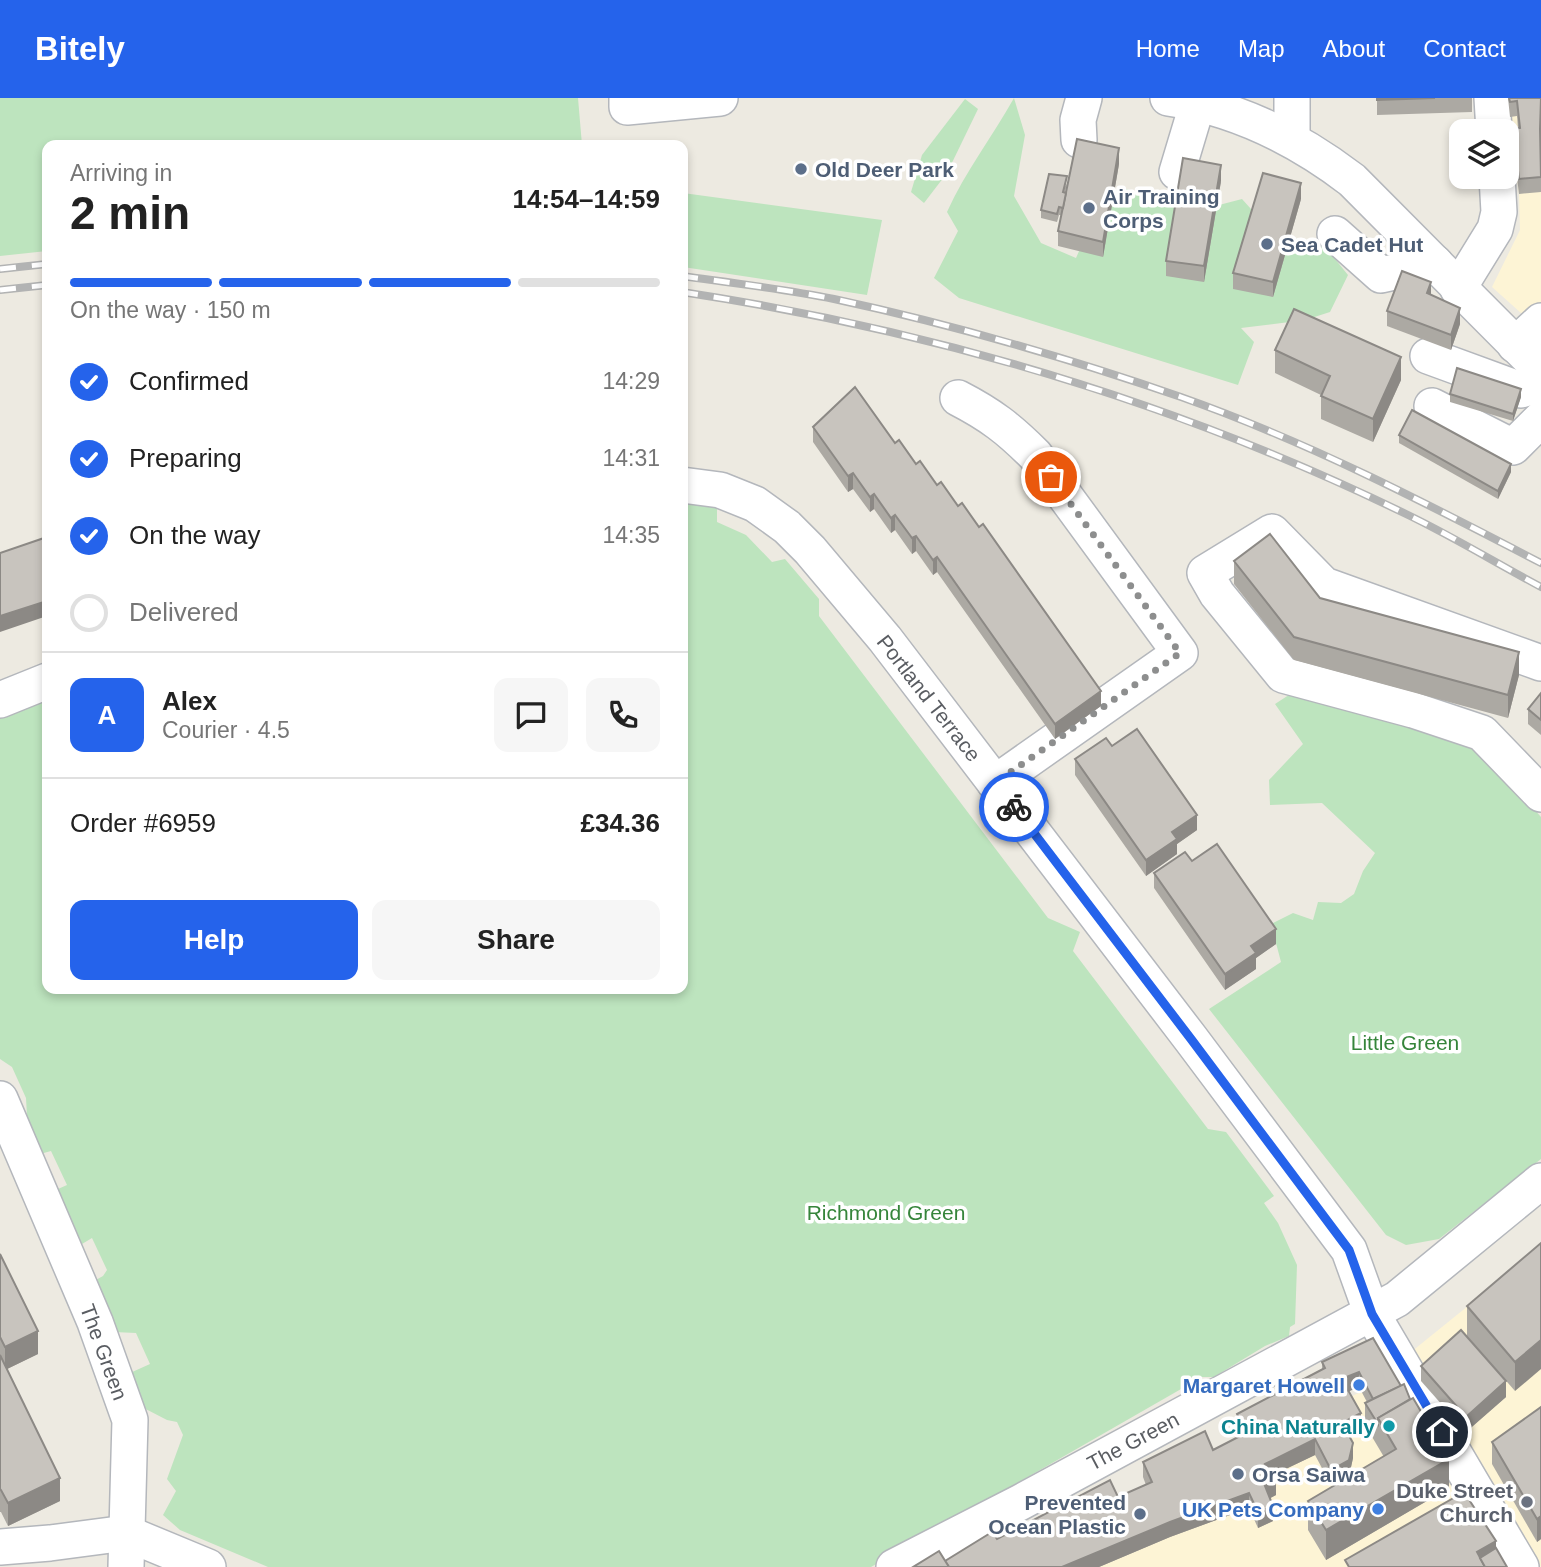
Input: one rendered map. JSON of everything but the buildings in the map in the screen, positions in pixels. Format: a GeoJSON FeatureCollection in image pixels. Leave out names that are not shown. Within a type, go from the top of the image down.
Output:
{"type":"FeatureCollection","features":[{"type":"Feature","properties":{"kind":"street"},"geometry":{"type":"LineString","coordinates":[[627,98],[627,107],[720,98]]}},
{"type":"Feature","properties":{"kind":"street"},"geometry":{"type":"LineString","coordinates":[[1079,140],[1078,120],[1084,98]]}},
{"type":"Feature","properties":{"kind":"street"},"geometry":{"type":"LineString","coordinates":[[1292,98],[1292,139]]}},
{"type":"Feature","properties":{"kind":"street"},"geometry":{"type":"LineString","coordinates":[[1492,98],[1493,119]]}},
{"type":"Feature","properties":{"kind":"street"},"geometry":{"type":"LineString","coordinates":[[1177,172],[1183,100],[1292,139],[1352,180],[1541,370]]}},
{"type":"Feature","properties":{"kind":"street"},"geometry":{"type":"LineString","coordinates":[[1335,234],[1381,275],[1446,276],[1495,229],[1499,212],[1498,189]]}},
{"type":"Feature","properties":{"kind":"street"},"geometry":{"type":"LineString","coordinates":[[1515,345],[1541,321]]}},
{"type":"Feature","properties":{"kind":"street"},"geometry":{"type":"LineString","coordinates":[[1428,356],[1521,390],[1541,384]]}},
{"type":"Feature","properties":{"kind":"street"},"geometry":{"type":"LineString","coordinates":[[958,398],[989,414],[1013,432],[1035,455],[1180,653],[995,783]]}},
{"type":"Feature","properties":{"kind":"street"},"geometry":{"type":"LineString","coordinates":[[1432,406],[1513,447],[1541,419]]}},
{"type":"Feature","properties":{"kind":"street","name":"Portland Terrace"},"geometry":{"type":"LineString","coordinates":[[688,486],[720,490],[755,505],[787,527],[810,550],[885,639],[1349,1250],[1372,1314],[1521,1567]]}},
{"type":"Feature","properties":{"kind":"street"},"geometry":{"type":"LineString","coordinates":[[1540,793],[1482,733],[1413,710],[1283,675],[1217,594],[1205,573],[1272,532],[1324,585],[1541,663]]}},
{"type":"Feature","properties":{"kind":"street"},"geometry":{"type":"LineString","coordinates":[[0,700],[42,683]]}},
{"type":"Feature","properties":{"kind":"street","name":"The Green"},"geometry":{"type":"LineString","coordinates":[[0,1099],[95,1322],[130,1420],[126,1567]]}},
{"type":"Feature","properties":{"kind":"street"},"geometry":{"type":"LineString","coordinates":[[1372,1314],[1397,1299],[1541,1181]]}},
{"type":"Feature","properties":{"kind":"street","name":"The Green"},"geometry":{"type":"LineString","coordinates":[[894,1567],[1372,1314]]}},
{"type":"Feature","properties":{"kind":"street"},"geometry":{"type":"LineString","coordinates":[[0,1547],[126,1532],[208,1567]]}},
{"type":"Feature","properties":{"kind":"street"},"geometry":{"type":"LineString","coordinates":[[1530,1567],[1541,1560]]}},
{"type":"Feature","properties":{"kind":"shaded area"},"geometry":{"type":"Polygon","coordinates":[[[1508,98],[1541,98],[1541,331],[1492,287],[1520,230],[1519,119],[1510,119],[1508,98]]]}},
{"type":"Feature","properties":{"kind":"shaded area"},"geometry":{"type":"Polygon","coordinates":[[[1541,1247],[1541,1567],[1027,1567],[1364,1390],[1541,1247]]]}},
{"type":"Feature","properties":{"kind":"green space"},"geometry":{"type":"Polygon","coordinates":[[[0,98],[578,98],[582,140],[42,140],[42,252],[0,256],[0,98]]]}},
{"type":"Feature","properties":{"kind":"green space"},"geometry":{"type":"Polygon","coordinates":[[[1014,98],[1025,135],[1014,196],[1041,243],[1076,258],[1088,231],[1121,187],[1196,211],[1242,199],[1269,229],[1327,249],[1348,275],[1330,312],[1305,320],[1241,328],[1254,342],[1238,385],[959,298],[934,278],[958,231],[947,212],[1014,98]]]}},
{"type":"Feature","properties":{"kind":"green space"},"geometry":{"type":"Polygon","coordinates":[[[965,99],[978,109],[947,173],[924,203],[911,192],[922,155],[965,99]]]}},
{"type":"Feature","properties":{"kind":"green space"},"geometry":{"type":"Polygon","coordinates":[[[688,194],[882,220],[867,295],[688,268],[688,194]]]}},
{"type":"Feature","properties":{"kind":"green space","name":"Richmond Green"},"geometry":{"type":"Polygon","coordinates":[[[688,500],[717,503],[717,522],[746,535],[772,562],[785,559],[819,599],[819,616],[1048,918],[1080,932],[1073,951],[1208,1129],[1226,1132],[1274,1196],[1264,1203],[1278,1223],[1297,1265],[1295,1324],[1290,1327],[1289,1336],[1265,1346],[1214,1377],[1202,1377],[871,1567],[268,1567],[180,1530],[163,1515],[176,1491],[167,1479],[183,1435],[177,1422],[167,1420],[136,1404],[130,1373],[150,1364],[136,1333],[114,1332],[94,1281],[107,1270],[92,1238],[82,1244],[64,1221],[58,1189],[67,1185],[51,1151],[40,1154],[28,1134],[26,1098],[12,1067],[0,1059],[0,690],[42,677],[42,994],[688,994],[688,500]]]}},
{"type":"Feature","properties":{"kind":"green space","name":"Little Green"},"geometry":{"type":"Polygon","coordinates":[[[1295,691],[1480,749],[1541,817],[1541,1159],[1439,1239],[1406,1245],[1386,1235],[1209,1009],[1281,962],[1271,924],[1293,913],[1313,920],[1318,902],[1341,903],[1354,894],[1363,871],[1375,853],[1322,803],[1270,805],[1269,780],[1303,744],[1275,704],[1295,691]]]}},
{"type":"Feature","properties":{"kind":"railway"},"geometry":{"type":"LineString","coordinates":[[0,269],[42,265]]}},
{"type":"Feature","properties":{"kind":"railway"},"geometry":{"type":"LineString","coordinates":[[688,277],[796,292],[922,319],[1052,355],[1181,397],[1319,453],[1409,495],[1541,563]]}},
{"type":"Feature","properties":{"kind":"railway"},"geometry":{"type":"LineString","coordinates":[[0,290],[42,286]]}},
{"type":"Feature","properties":{"kind":"railway"},"geometry":{"type":"LineString","coordinates":[[688,293],[869,327],[1053,376],[1143,405],[1320,474],[1423,522],[1541,587]]}},
{"type":"Feature","properties":{"kind":"way so far"},"geometry":{"type":"LineString","coordinates":[[1014,807],[995,783],[1180,653],[1051,477]]}},
{"type":"Feature","properties":{"kind":"place","name":"Old Deer Park"},"geometry":{"type":"Point","coordinates":[801,169]}},
{"type":"Feature","properties":{"kind":"place","name":"Air Training Corps"},"geometry":{"type":"Point","coordinates":[1089,208]}},
{"type":"Feature","properties":{"kind":"place","name":"Sea Cadet Hut"},"geometry":{"type":"Point","coordinates":[1267,244]}},
{"type":"Feature","properties":{"kind":"place","name":"Margaret Howell"},"geometry":{"type":"Point","coordinates":[1359,1385]}},
{"type":"Feature","properties":{"kind":"place","name":"China Naturally"},"geometry":{"type":"Point","coordinates":[1389,1426]}},
{"type":"Feature","properties":{"kind":"place","name":"Orsa Saiwa"},"geometry":{"type":"Point","coordinates":[1238,1474]}},
{"type":"Feature","properties":{"kind":"place","name":"Duke Street Church"},"geometry":{"type":"Point","coordinates":[1527,1502]}},
{"type":"Feature","properties":{"kind":"place","name":"UK Pets Company"},"geometry":{"type":"Point","coordinates":[1378,1509]}},
{"type":"Feature","properties":{"kind":"place","name":"Prevented Ocean Plastic"},"geometry":{"type":"Point","coordinates":[1140,1514]}},
{"type":"Feature","properties":{"kind":"route"},"geometry":{"type":"LineString","coordinates":[[1014,807],[1349,1250],[1372,1314],[1442,1432]]}}]}
